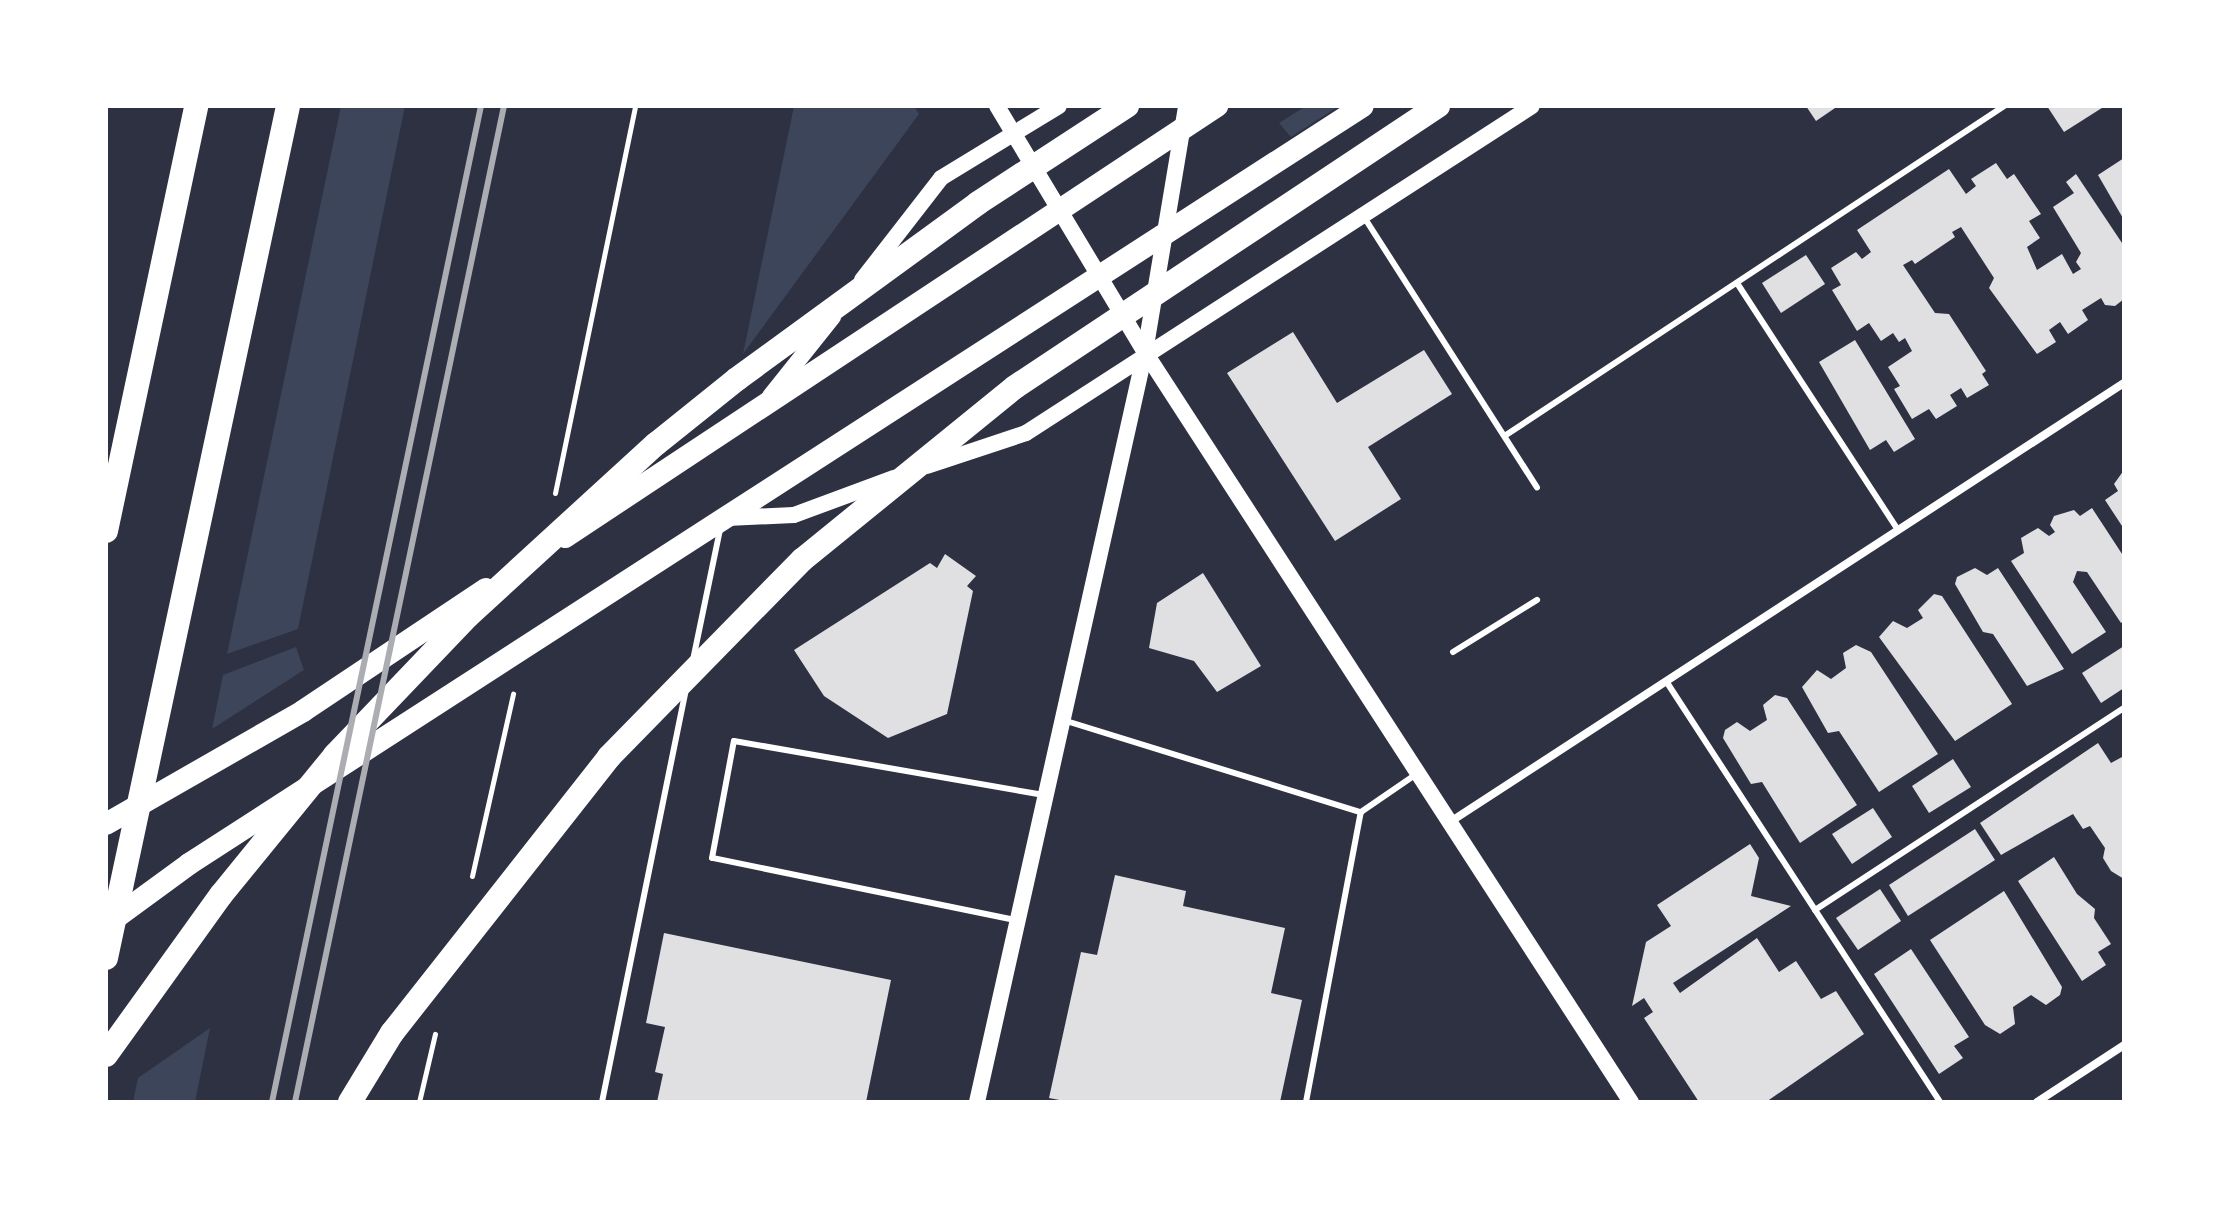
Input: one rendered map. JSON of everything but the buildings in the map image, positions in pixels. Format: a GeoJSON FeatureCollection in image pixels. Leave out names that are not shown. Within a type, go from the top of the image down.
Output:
{"type":"FeatureCollection","features":[{"type":"Feature","properties":{"kind":"highway"},"geometry":{"type":"LineString","coordinates":[[106,531],[196,106]]}},
{"type":"Feature","properties":{"kind":"highway"},"geometry":{"type":"LineString","coordinates":[[106,958],[288,106]]}},
{"type":"Feature","properties":{"kind":"highway"},"geometry":{"type":"LineString","coordinates":[[106,1055],[221,895],[326,767],[468,616],[656,444],[737,379],[978,203],[1127,106]]}},
{"type":"Feature","properties":{"kind":"highway"},"geometry":{"type":"LineString","coordinates":[[106,824],[303,711],[1058,207],[1184,116],[1217,106]]}},
{"type":"Feature","properties":{"kind":"highway"},"geometry":{"type":"LineString","coordinates":[[106,925],[189,864],[1165,237],[1363,106]]}},
{"type":"Feature","properties":{"kind":"highway"},"geometry":{"type":"LineString","coordinates":[[350,1102],[392,1033],[609,757],[802,560],[1015,387],[1438,106]]}},
{"type":"Feature","properties":{"kind":"main road"},"geometry":{"type":"LineString","coordinates":[[997,106],[1145,352],[1631,1102]]}},
{"type":"Feature","properties":{"kind":"main road"},"geometry":{"type":"LineString","coordinates":[[760,408],[941,178],[1059,106]]}},
{"type":"Feature","properties":{"kind":"main road"},"geometry":{"type":"LineString","coordinates":[[722,519],[794,515],[1026,433],[1145,352],[1532,106]]}},
{"type":"Feature","properties":{"kind":"main road"},"geometry":{"type":"LineString","coordinates":[[977,1102],[1059,719],[1145,352],[1184,116]]}},
{"type":"Feature","properties":{"kind":"street"},"geometry":{"type":"LineString","coordinates":[[1450,822],[2124,383]]}},
{"type":"Feature","properties":{"kind":"street"},"geometry":{"type":"LineString","coordinates":[[2037,1102],[2124,1045]]}},
{"type":"Feature","properties":{"kind":"lane"},"geometry":{"type":"LineString","coordinates":[[1506,435],[2004,106]]}},
{"type":"Feature","properties":{"kind":"lane"},"geometry":{"type":"LineString","coordinates":[[1362,214],[1537,487]]}},
{"type":"Feature","properties":{"kind":"lane"},"geometry":{"type":"LineString","coordinates":[[1737,283],[1898,530]]}},
{"type":"Feature","properties":{"kind":"lane"},"geometry":{"type":"LineString","coordinates":[[602,1102],[722,519]]}},
{"type":"Feature","properties":{"kind":"lane"},"geometry":{"type":"LineString","coordinates":[[1453,652],[1537,600]]}},
{"type":"Feature","properties":{"kind":"lane"},"geometry":{"type":"LineString","coordinates":[[1666,681],[1940,1102]]}},
{"type":"Feature","properties":{"kind":"lane"},"geometry":{"type":"LineString","coordinates":[[1815,910],[2124,708]]}},
{"type":"Feature","properties":{"kind":"lane"},"geometry":{"type":"LineString","coordinates":[[1059,719],[1361,812]]}},
{"type":"Feature","properties":{"kind":"lane"},"geometry":{"type":"LineString","coordinates":[[1015,920],[712,858],[734,741],[1042,795]]}},
{"type":"Feature","properties":{"kind":"lane"},"geometry":{"type":"LineString","coordinates":[[1306,1102],[1361,812],[1418,773]]}},
{"type":"Feature","properties":{"kind":"path"},"geometry":{"type":"LineString","coordinates":[[559,473],[635,106]]}},
{"type":"Feature","properties":{"kind":"shaded area"},"geometry":{"type":"Polygon","coordinates":[[[341,106],[405,106],[298,629],[227,654],[341,106]]]}},
{"type":"Feature","properties":{"kind":"shaded area"},"geometry":{"type":"Polygon","coordinates":[[[794,106],[914,106],[919,114],[743,354],[794,106]]]}},
{"type":"Feature","properties":{"kind":"shaded area"},"geometry":{"type":"Polygon","coordinates":[[[1306,106],[1339,106],[1291,137],[1279,123],[1306,106]]]}},
{"type":"Feature","properties":{"kind":"shaded area"},"geometry":{"type":"Polygon","coordinates":[[[296,647],[304,670],[212,729],[223,675],[296,647]]]}},
{"type":"Feature","properties":{"kind":"shaded area"},"geometry":{"type":"Polygon","coordinates":[[[210,1028],[195,1102],[133,1102],[138,1078],[210,1028]]]}},
{"type":"Feature","properties":{"kind":"railway"},"geometry":{"type":"LineString","coordinates":[[272,1102],[481,106]]}},
{"type":"Feature","properties":{"kind":"railway"},"geometry":{"type":"LineString","coordinates":[[295,1102],[504,106]]}}]}
